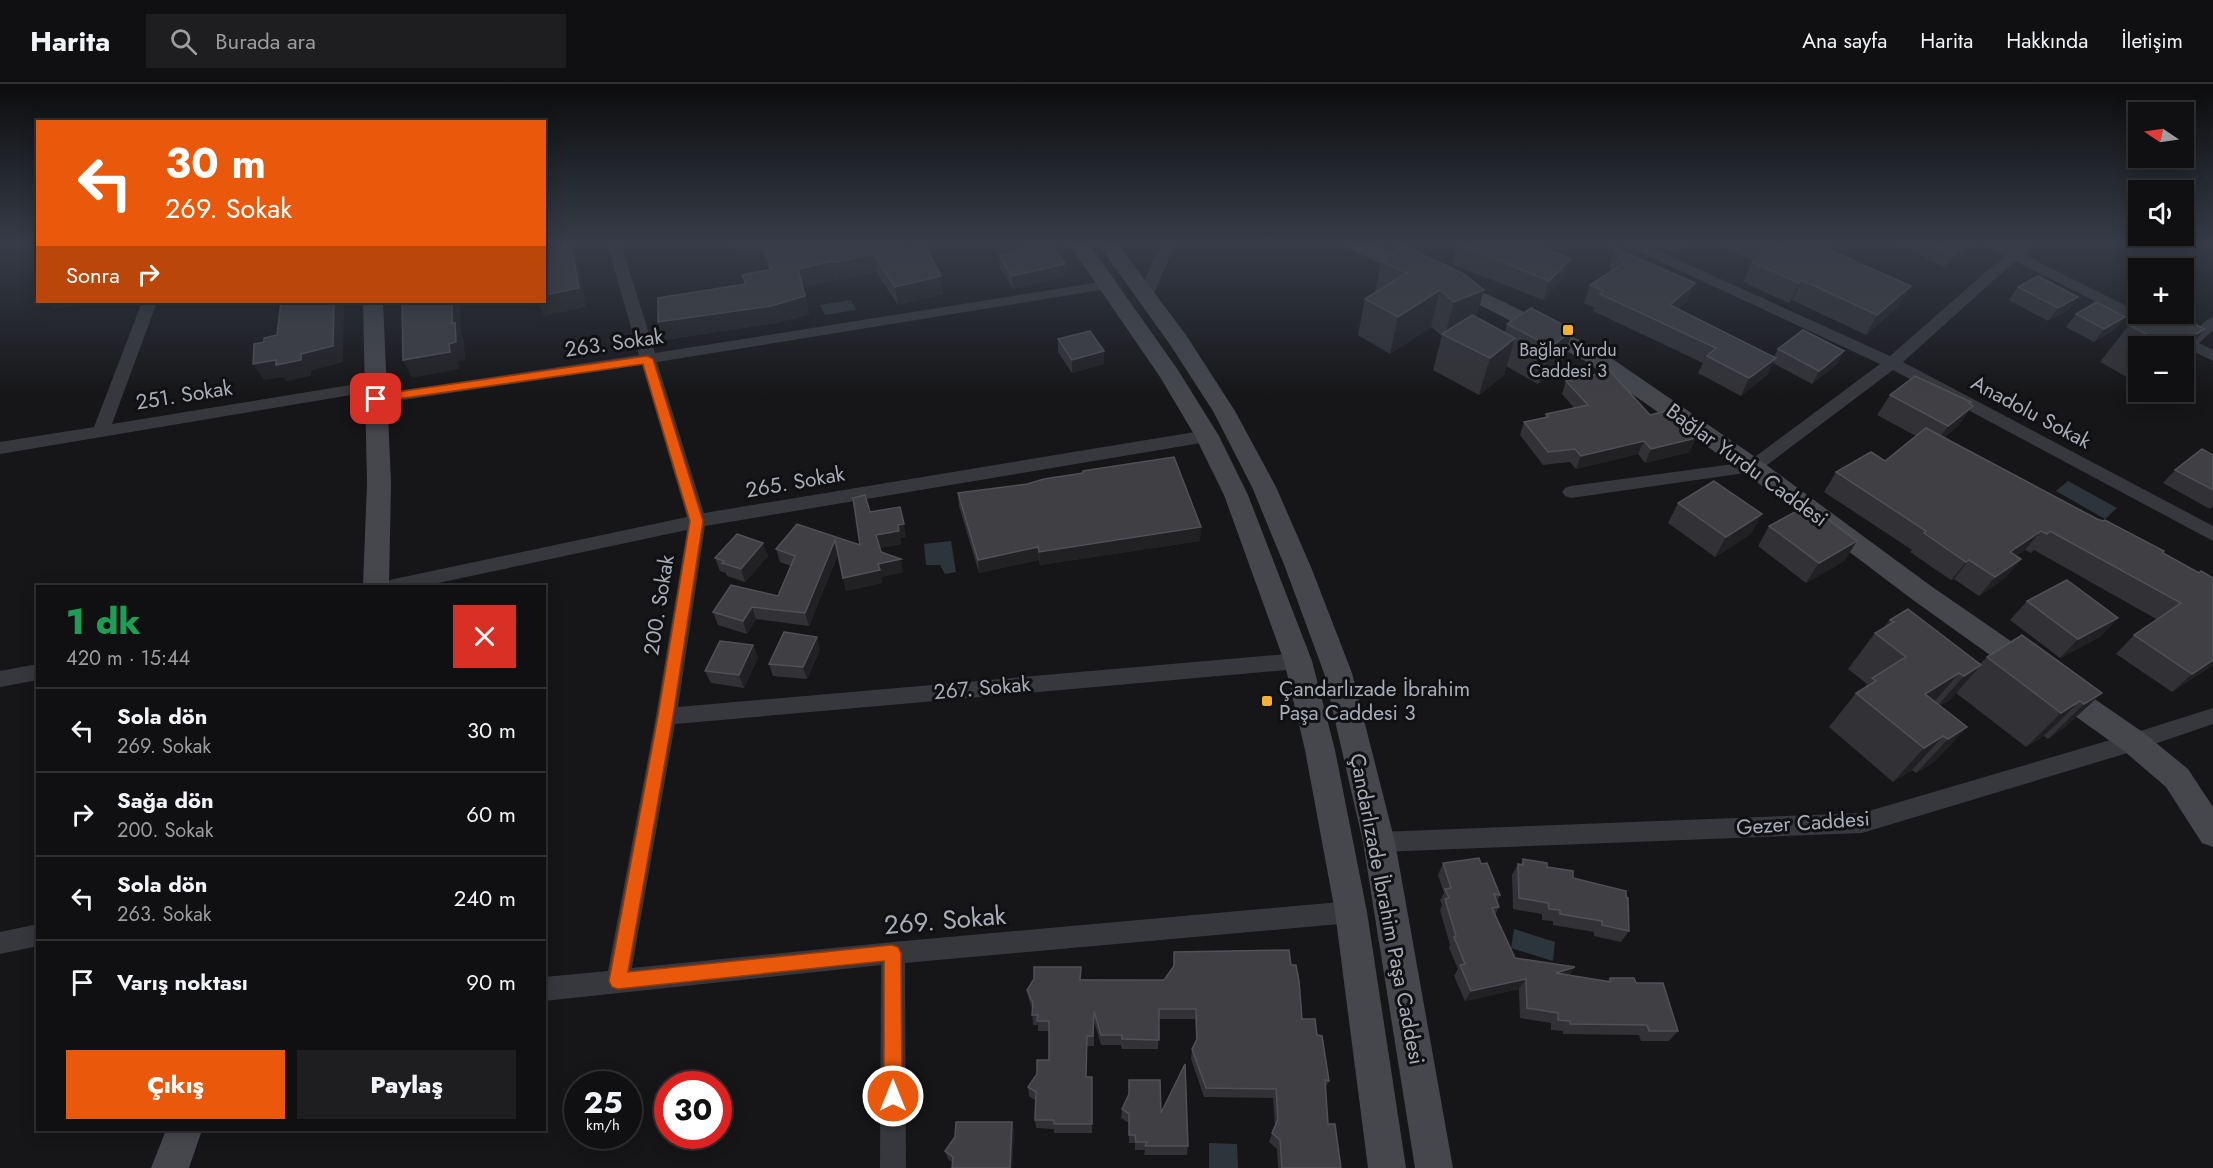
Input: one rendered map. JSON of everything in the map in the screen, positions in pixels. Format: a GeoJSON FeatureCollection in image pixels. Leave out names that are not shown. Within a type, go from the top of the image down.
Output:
{"type":"FeatureCollection","features":[{"type":"Feature","properties":{"kind":"main road","name":"Çandarlızade İbrahim Paşa Caddesi"},"geometry":{"type":"LineString","coordinates":[[1114,295],[1175,383],[1207,436],[1236,495],[1298,662],[1320,750],[1351,912],[1387,1168]]}},
{"type":"Feature","properties":{"kind":"main road","name":"Bağlar Yurdu Caddesi"},"geometry":{"type":"LineString","coordinates":[[1471,295],[1593,356],[1753,467],[1931,600],[2134,742],[2177,778],[2213,832]]}},
{"type":"Feature","properties":{"kind":"main road","name":"Çandarlızade İbrahim Paşa Caddesi"},"geometry":{"type":"LineString","coordinates":[[1145,296],[1178,340],[1224,411],[1264,487],[1298,567],[1338,673],[1379,842],[1434,1168]]}},
{"type":"Feature","properties":{"kind":"main road"},"geometry":{"type":"LineString","coordinates":[[373,303],[379,483],[376,585]]}},
{"type":"Feature","properties":{"kind":"main road"},"geometry":{"type":"LineString","coordinates":[[170,1168],[184,1131]]}},
{"type":"Feature","properties":{"kind":"street","name":"200. Sokak"},"geometry":{"type":"LineString","coordinates":[[618,981],[666,716],[697,521],[629,295]]}},
{"type":"Feature","properties":{"kind":"street","name":"263. Sokak"},"geometry":{"type":"LineString","coordinates":[[375,392],[647,359],[1047,295]]}},
{"type":"Feature","properties":{"kind":"street","name":"Anadolu Sokak"},"geometry":{"type":"LineString","coordinates":[[1741,295],[1892,363],[2213,534]]}},
{"type":"Feature","properties":{"kind":"street"},"geometry":{"type":"LineString","coordinates":[[1570,492],[1753,467],[1892,363],[1968,295]]}},
{"type":"Feature","properties":{"kind":"street"},"geometry":{"type":"LineString","coordinates":[[2091,295],[2173,336]]}},
{"type":"Feature","properties":{"kind":"street"},"geometry":{"type":"LineString","coordinates":[[102,431],[149,303]]}},
{"type":"Feature","properties":{"kind":"street"},"geometry":{"type":"LineString","coordinates":[[2194,339],[2213,322]]}},
{"type":"Feature","properties":{"kind":"street"},"geometry":{"type":"LineString","coordinates":[[2194,347],[2213,357]]}},
{"type":"Feature","properties":{"kind":"street","name":"251. Sokak"},"geometry":{"type":"LineString","coordinates":[[0,448],[375,392]]}},
{"type":"Feature","properties":{"kind":"street","name":"265. Sokak"},"geometry":{"type":"LineString","coordinates":[[399,585],[697,521],[1207,436]]}},
{"type":"Feature","properties":{"kind":"street","name":"267. Sokak"},"geometry":{"type":"LineString","coordinates":[[666,716],[1298,662]]}},
{"type":"Feature","properties":{"kind":"street"},"geometry":{"type":"LineString","coordinates":[[0,680],[36,672]]}},
{"type":"Feature","properties":{"kind":"street","name":"Gezer Caddesi"},"geometry":{"type":"LineString","coordinates":[[1379,842],[1862,823],[2134,742],[2213,716]]}},
{"type":"Feature","properties":{"kind":"street","name":"269. Sokak"},"geometry":{"type":"LineString","coordinates":[[546,989],[892,953],[1351,912]]}},
{"type":"Feature","properties":{"kind":"street"},"geometry":{"type":"LineString","coordinates":[[0,943],[36,935]]}},
{"type":"Feature","properties":{"kind":"street"},"geometry":{"type":"LineString","coordinates":[[892,953],[893,1168]]}},
{"type":"Feature","properties":{"kind":"shaded area"},"geometry":{"type":"Polygon","coordinates":[[[851,300],[856,310],[825,315],[820,305],[851,300]]]}},
{"type":"Feature","properties":{"kind":"shaded area"},"geometry":{"type":"Polygon","coordinates":[[[2068,481],[2117,508],[2105,519],[2056,491],[2068,481]]]}},
{"type":"Feature","properties":{"kind":"shaded area"},"geometry":{"type":"Polygon","coordinates":[[[951,541],[956,572],[945,574],[940,565],[926,565],[924,544],[951,541]]]}},
{"type":"Feature","properties":{"kind":"shaded area"},"geometry":{"type":"Polygon","coordinates":[[[1514,929],[1555,942],[1553,961],[1511,948],[1514,929]]]}},
{"type":"Feature","properties":{"kind":"shaded area"},"geometry":{"type":"Polygon","coordinates":[[[1209,1143],[1237,1144],[1238,1168],[1209,1168],[1209,1143]]]}},
{"type":"Feature","properties":{"kind":"building"},"geometry":{"type":"Polygon","coordinates":[[[679,295],[805,296],[771,306],[658,322],[658,298],[679,295]]]}},
{"type":"Feature","properties":{"kind":"building"},"geometry":{"type":"Polygon","coordinates":[[[1372,295],[1433,295],[1398,317],[1365,299],[1372,295]]]}},
{"type":"Feature","properties":{"kind":"building"},"geometry":{"type":"Polygon","coordinates":[[[1445,295],[1473,295],[1454,302],[1445,295]]]}},
{"type":"Feature","properties":{"kind":"building"},"geometry":{"type":"Polygon","coordinates":[[[1601,295],[1682,295],[1670,305],[1776,358],[1749,378],[1707,356],[1716,348],[1601,295]]]}},
{"type":"Feature","properties":{"kind":"building"},"geometry":{"type":"Polygon","coordinates":[[[1833,295],[1901,295],[1877,315],[1833,295]]]}},
{"type":"Feature","properties":{"kind":"building"},"geometry":{"type":"Polygon","coordinates":[[[2032,295],[2073,295],[2078,297],[2058,308],[2032,295]]]}},
{"type":"Feature","properties":{"kind":"building"},"geometry":{"type":"Polygon","coordinates":[[[2096,302],[2125,317],[2104,329],[2076,314],[2096,302]]]}},
{"type":"Feature","properties":{"kind":"building"},"geometry":{"type":"Polygon","coordinates":[[[281,303],[334,303],[333,346],[301,354],[301,360],[276,365],[276,360],[253,364],[254,344],[264,342],[264,338],[277,335],[281,303]]]}},
{"type":"Feature","properties":{"kind":"building"},"geometry":{"type":"Polygon","coordinates":[[[402,303],[452,303],[452,323],[455,323],[456,342],[449,344],[450,352],[403,360],[402,303]]]}},
{"type":"Feature","properties":{"kind":"building"},"geometry":{"type":"Polygon","coordinates":[[[1531,308],[1573,330],[1551,347],[1507,324],[1531,308]]]}},
{"type":"Feature","properties":{"kind":"building"},"geometry":{"type":"Polygon","coordinates":[[[1472,315],[1515,338],[1490,358],[1442,334],[1472,315]]]}},
{"type":"Feature","properties":{"kind":"building"},"geometry":{"type":"Polygon","coordinates":[[[2194,324],[2205,329],[2193,336],[2149,336],[2129,325],[2194,324]]]}},
{"type":"Feature","properties":{"kind":"building"},"geometry":{"type":"Polygon","coordinates":[[[1803,330],[1844,351],[1819,371],[1778,349],[1803,330]]]}},
{"type":"Feature","properties":{"kind":"building"},"geometry":{"type":"Polygon","coordinates":[[[1090,331],[1104,351],[1072,360],[1058,339],[1090,331]]]}},
{"type":"Feature","properties":{"kind":"building"},"geometry":{"type":"Polygon","coordinates":[[[1610,371],[1650,415],[1670,410],[1696,438],[1651,449],[1644,441],[1581,456],[1575,449],[1548,452],[1524,422],[1548,417],[1546,414],[1588,405],[1566,381],[1610,371]]]}},
{"type":"Feature","properties":{"kind":"building"},"geometry":{"type":"Polygon","coordinates":[[[1915,376],[1971,402],[1969,403],[1973,406],[1948,426],[1890,395],[1915,376]]]}},
{"type":"Feature","properties":{"kind":"building"},"geometry":{"type":"Polygon","coordinates":[[[1926,428],[2097,519],[2105,520],[2164,551],[2163,553],[2199,573],[2201,571],[2213,578],[2213,660],[2192,674],[2134,635],[2181,603],[2050,531],[2047,534],[2041,531],[2010,552],[2021,559],[1995,577],[1969,560],[1966,562],[1924,533],[1926,531],[1836,472],[1871,452],[1885,461],[1926,428]]]}},
{"type":"Feature","properties":{"kind":"building"},"geometry":{"type":"Polygon","coordinates":[[[2202,449],[2213,455],[2213,490],[2175,470],[2202,449]]]}},
{"type":"Feature","properties":{"kind":"building"},"geometry":{"type":"Polygon","coordinates":[[[1174,457],[1201,527],[1039,552],[1038,547],[978,560],[958,493],[1027,484],[1083,473],[1083,471],[1174,457]]]}},
{"type":"Feature","properties":{"kind":"building"},"geometry":{"type":"Polygon","coordinates":[[[1714,481],[1762,514],[1726,537],[1678,503],[1714,481]]]}},
{"type":"Feature","properties":{"kind":"building"},"geometry":{"type":"Polygon","coordinates":[[[865,495],[870,512],[900,507],[904,524],[898,525],[899,531],[876,535],[881,552],[901,559],[878,564],[880,570],[843,578],[835,540],[805,613],[752,607],[743,621],[713,612],[731,585],[778,596],[795,556],[776,549],[797,524],[860,545],[853,498],[865,495]]]}},
{"type":"Feature","properties":{"kind":"building"},"geometry":{"type":"Polygon","coordinates":[[[1808,505],[1857,541],[1819,563],[1769,526],[1808,505]]]}},
{"type":"Feature","properties":{"kind":"building"},"geometry":{"type":"Polygon","coordinates":[[[737,534],[763,543],[741,569],[722,563],[724,561],[715,558],[737,534]]]}},
{"type":"Feature","properties":{"kind":"building"},"geometry":{"type":"Polygon","coordinates":[[[2067,580],[2118,618],[2078,639],[2027,601],[2067,580]]]}},
{"type":"Feature","properties":{"kind":"building"},"geometry":{"type":"Polygon","coordinates":[[[1908,609],[1981,665],[1964,676],[1959,673],[1925,694],[1967,727],[1948,739],[1943,736],[1924,748],[1856,693],[1876,681],[1872,678],[1906,657],[1875,633],[1894,622],[1890,620],[1908,609]]]}},
{"type":"Feature","properties":{"kind":"building"},"geometry":{"type":"Polygon","coordinates":[[[784,632],[817,637],[803,667],[769,664],[784,632]]]}},
{"type":"Feature","properties":{"kind":"building"},"geometry":{"type":"Polygon","coordinates":[[[2022,635],[2102,693],[2084,704],[2080,701],[2061,713],[1987,657],[2022,635]]]}},
{"type":"Feature","properties":{"kind":"building"},"geometry":{"type":"Polygon","coordinates":[[[720,641],[753,645],[739,675],[705,671],[720,641]]]}},
{"type":"Feature","properties":{"kind":"building"},"geometry":{"type":"Polygon","coordinates":[[[1479,858],[1481,864],[1487,863],[1500,895],[1494,894],[1499,907],[1492,908],[1515,958],[1575,967],[1556,973],[1611,982],[1610,978],[1634,978],[1636,983],[1663,983],[1678,1031],[1649,1031],[1647,1025],[1570,1024],[1570,1021],[1558,1020],[1558,1013],[1527,1008],[1526,979],[1471,991],[1460,965],[1465,964],[1454,937],[1456,936],[1445,899],[1449,898],[1445,889],[1451,888],[1443,863],[1479,858]]]}},
{"type":"Feature","properties":{"kind":"building"},"geometry":{"type":"Polygon","coordinates":[[[1523,859],[1547,863],[1547,867],[1573,871],[1573,878],[1626,891],[1629,931],[1602,925],[1602,921],[1560,914],[1560,910],[1549,909],[1548,903],[1519,898],[1518,864],[1523,865],[1523,859]]]}},
{"type":"Feature","properties":{"kind":"building"},"geometry":{"type":"Polygon","coordinates":[[[1289,950],[1291,965],[1296,965],[1302,1019],[1315,1019],[1317,1035],[1322,1036],[1329,1081],[1325,1080],[1328,1124],[1335,1124],[1341,1168],[1282,1168],[1280,1140],[1272,1133],[1278,1119],[1276,1089],[1206,1088],[1192,1049],[1197,1039],[1196,1009],[1159,1009],[1159,1040],[1122,1039],[1122,1035],[1101,1035],[1094,1011],[1093,1036],[1087,1036],[1086,1077],[1092,1077],[1092,1124],[1054,1124],[1054,1120],[1035,1120],[1036,1092],[1028,1087],[1037,1074],[1037,1060],[1049,1060],[1049,1021],[1037,1021],[1038,1015],[1032,1015],[1033,1003],[1027,990],[1034,979],[1034,967],[1081,967],[1080,980],[1164,980],[1174,966],[1174,952],[1289,950]]]}},
{"type":"Feature","properties":{"kind":"building"},"geometry":{"type":"Polygon","coordinates":[[[1185,1064],[1188,1146],[1145,1146],[1147,1142],[1136,1142],[1135,1135],[1129,1135],[1129,1114],[1122,1109],[1129,1094],[1129,1080],[1160,1080],[1161,1113],[1185,1064]]]}},
{"type":"Feature","properties":{"kind":"building"},"geometry":{"type":"Polygon","coordinates":[[[956,1122],[1012,1122],[1010,1168],[952,1168],[953,1157],[945,1151],[955,1137],[956,1122]]]}},
{"type":"Feature","properties":{"kind":"place","name":"Bağlar Yurdu Caddesi 3"},"geometry":{"type":"Point","coordinates":[1568,330]}},
{"type":"Feature","properties":{"kind":"place","name":"Çandarlızade İbrahim Paşa Caddesi 3"},"geometry":{"type":"Point","coordinates":[1267,701]}},
{"type":"Feature","properties":{"kind":"route"},"geometry":{"type":"LineString","coordinates":[[376,399],[647,359],[697,521],[666,716],[618,981],[892,953],[893,1096]]}}]}
